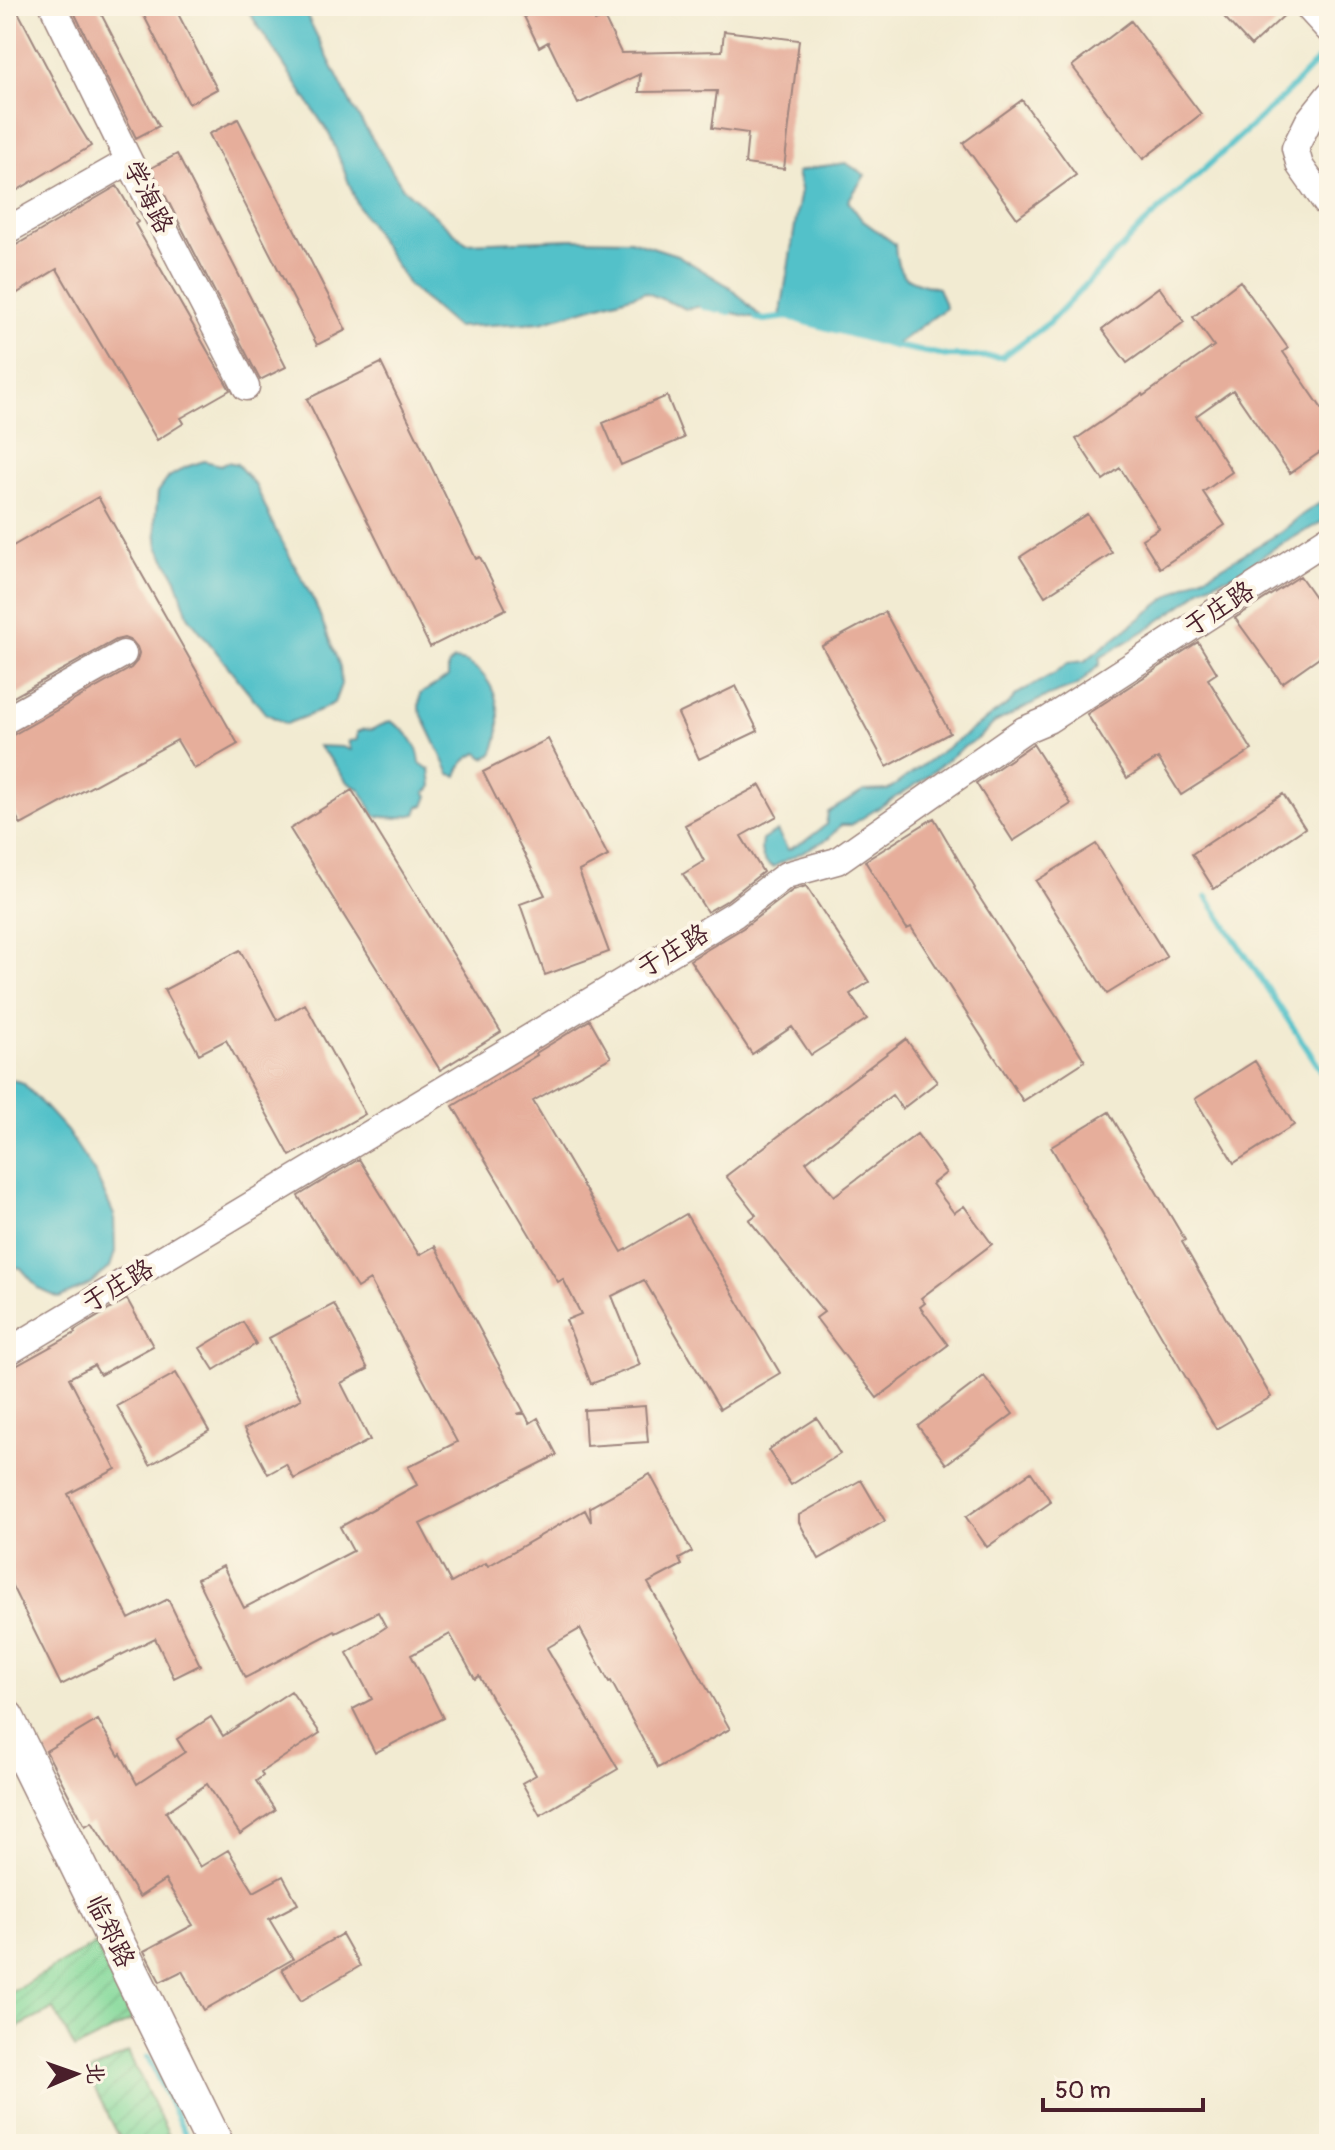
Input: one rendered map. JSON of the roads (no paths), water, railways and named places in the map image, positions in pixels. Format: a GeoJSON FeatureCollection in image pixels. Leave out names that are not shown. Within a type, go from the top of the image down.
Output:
{"type":"FeatureCollection","features":[{"type":"Feature","properties":{"kind":"main road","name":"临郑路"},"geometry":{"type":"LineString","coordinates":[[6,1718],[215,2144]]}},
{"type":"Feature","properties":{"kind":"street","name":"学海路"},"geometry":{"type":"LineString","coordinates":[[53,6],[246,387]]}},
{"type":"Feature","properties":{"kind":"street"},"geometry":{"type":"LineString","coordinates":[[1307,6],[1329,30]]}},
{"type":"Feature","properties":{"kind":"street"},"geometry":{"type":"LineString","coordinates":[[1329,95],[1309,120],[1295,148],[1300,166],[1329,207]]}},
{"type":"Feature","properties":{"kind":"street"},"geometry":{"type":"LineString","coordinates":[[6,231],[129,161]]}},
{"type":"Feature","properties":{"kind":"street","name":"于庄路"},"geometry":{"type":"LineString","coordinates":[[6,1353],[735,914],[786,875],[837,861],[1024,730],[1056,716],[1329,538]]}},
{"type":"Feature","properties":{"kind":"street"},"geometry":{"type":"LineString","coordinates":[[6,720],[123,654]]}},
{"type":"Feature","properties":{"kind":"water"},"geometry":{"type":"Polygon","coordinates":[[[245,6],[302,6],[353,108],[403,188],[466,243],[630,240],[677,255],[730,287],[764,320],[702,306],[686,309],[645,292],[541,322],[456,327],[409,286],[358,206],[330,135],[245,6]]]}},
{"type":"Feature","properties":{"kind":"water"},"geometry":{"type":"Polygon","coordinates":[[[846,163],[865,175],[848,201],[862,220],[895,244],[898,264],[905,276],[938,288],[946,308],[894,346],[788,317],[780,318],[801,189],[797,172],[846,163]]]}},
{"type":"Feature","properties":{"kind":"water"},"geometry":{"type":"Polygon","coordinates":[[[204,461],[221,465],[227,462],[237,464],[256,486],[315,603],[340,667],[341,684],[334,703],[286,724],[265,713],[188,616],[175,576],[158,547],[155,521],[158,492],[169,477],[204,461]]]}},
{"type":"Feature","properties":{"kind":"water"},"geometry":{"type":"Polygon","coordinates":[[[1329,497],[1329,518],[1276,547],[1236,574],[1200,589],[1152,626],[1100,658],[1100,664],[1078,685],[1043,698],[994,723],[920,782],[851,825],[841,825],[828,839],[773,867],[764,859],[762,840],[777,831],[788,850],[805,841],[826,825],[828,812],[864,791],[888,790],[1009,703],[1017,694],[1068,663],[1085,661],[1165,599],[1281,532],[1329,497]]]}},
{"type":"Feature","properties":{"kind":"water"},"geometry":{"type":"Polygon","coordinates":[[[453,660],[467,663],[489,683],[498,706],[499,719],[492,755],[484,758],[478,753],[470,757],[457,776],[450,774],[419,709],[420,694],[448,677],[448,666],[453,660]]]}},
{"type":"Feature","properties":{"kind":"water"},"geometry":{"type":"Polygon","coordinates":[[[390,721],[401,728],[414,744],[420,763],[430,770],[432,786],[425,792],[428,796],[424,806],[419,806],[416,814],[397,818],[375,816],[360,789],[347,781],[318,746],[351,750],[348,741],[357,740],[357,732],[371,730],[390,721]]]}},
{"type":"Feature","properties":{"kind":"water"},"geometry":{"type":"Polygon","coordinates":[[[6,1078],[23,1083],[67,1131],[96,1175],[114,1215],[115,1252],[110,1267],[90,1284],[59,1298],[39,1289],[21,1268],[6,1266],[6,1078]]]}},
{"type":"Feature","properties":{"kind":"waterway"},"geometry":{"type":"LineString","coordinates":[[894,346],[947,356],[1002,357],[1049,323],[1143,225],[1283,97],[1325,53]]}},
{"type":"Feature","properties":{"kind":"waterway"},"geometry":{"type":"LineString","coordinates":[[702,306],[730,312]]}},
{"type":"Feature","properties":{"kind":"waterway"},"geometry":{"type":"LineString","coordinates":[[756,318],[788,317],[897,347]]}},
{"type":"Feature","properties":{"kind":"waterway"},"geometry":{"type":"LineString","coordinates":[[1207,897],[1329,1082]]}},
{"type":"Feature","properties":{"kind":"waterway"},"geometry":{"type":"LineString","coordinates":[[148,2057],[190,2144]]}}]}
